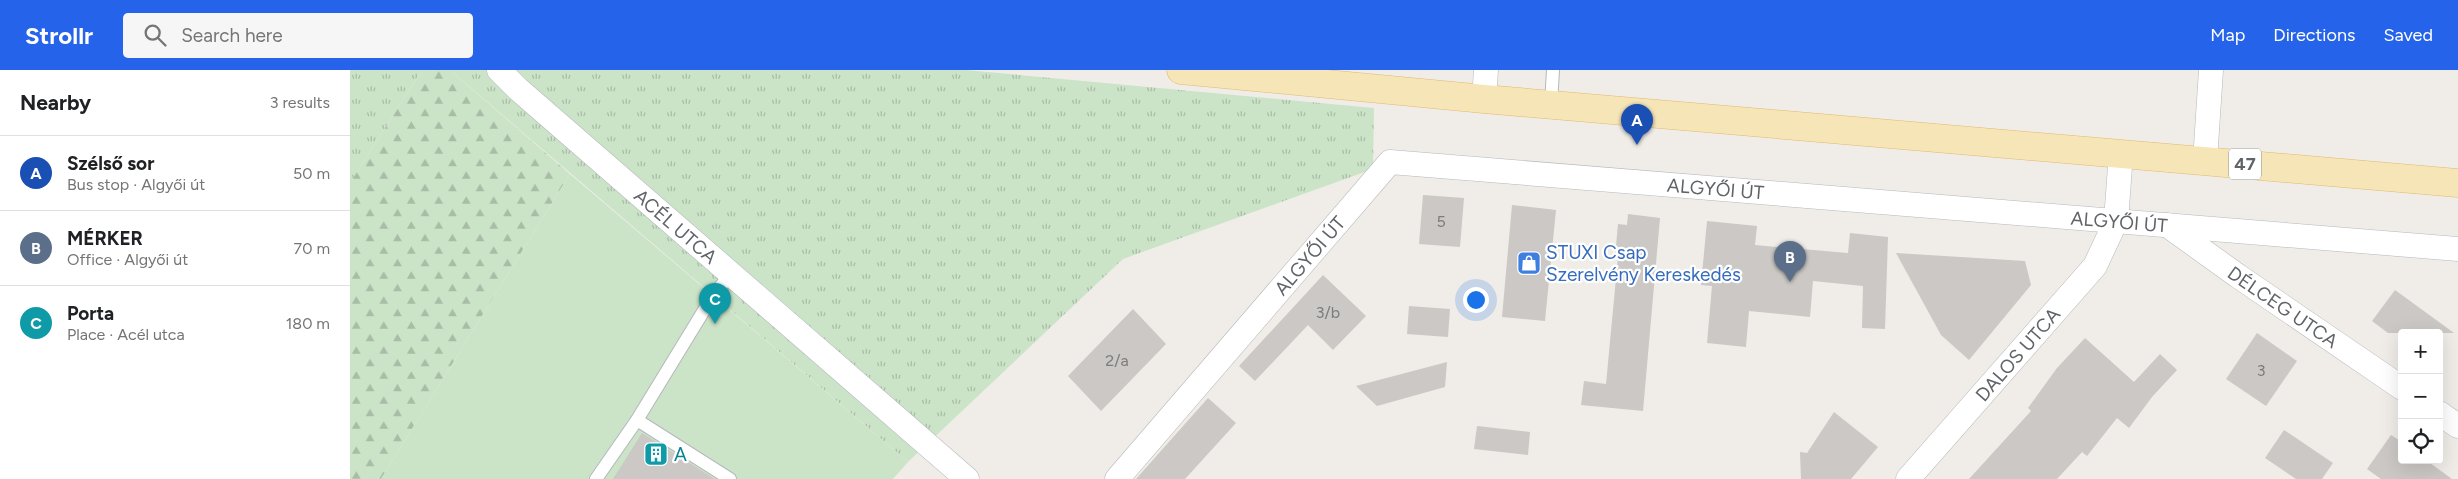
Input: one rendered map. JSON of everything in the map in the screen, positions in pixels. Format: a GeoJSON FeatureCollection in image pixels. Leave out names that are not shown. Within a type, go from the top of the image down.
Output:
{"type":"FeatureCollection","features":[{"type":"Feature","properties":{"kind":"main road","name":"47"},"geometry":{"type":"LineString","coordinates":[[1181,70],[1484,99],[2458,183]]}},
{"type":"Feature","properties":{"kind":"street","name":"ACÉL UTCA"},"geometry":{"type":"LineString","coordinates":[[499,70],[518,89],[967,479]]}},
{"type":"Feature","properties":{"kind":"street"},"geometry":{"type":"LineString","coordinates":[[1484,99],[1486,70]]}},
{"type":"Feature","properties":{"kind":"street"},"geometry":{"type":"LineString","coordinates":[[2205,161],[2211,70]]}},
{"type":"Feature","properties":{"kind":"street"},"geometry":{"type":"LineString","coordinates":[[2116,221],[2121,154]]}},
{"type":"Feature","properties":{"kind":"street","name":"ALGYŐI ÚT"},"geometry":{"type":"LineString","coordinates":[[1117,479],[1390,162],[2458,249]]}},
{"type":"Feature","properties":{"kind":"street","name":"DALOS UTCA"},"geometry":{"type":"LineString","coordinates":[[1908,479],[2095,266],[2116,221]]}},
{"type":"Feature","properties":{"kind":"street","name":"DÉLCEG UTCA"},"geometry":{"type":"LineString","coordinates":[[2168,225],[2238,276],[2398,385]]}},
{"type":"Feature","properties":{"kind":"street"},"geometry":{"type":"LineString","coordinates":[[2443,416],[2458,426]]}},
{"type":"Feature","properties":{"kind":"lane"},"geometry":{"type":"LineString","coordinates":[[1551,104],[1553,70]]}},
{"type":"Feature","properties":{"kind":"lane"},"geometry":{"type":"LineString","coordinates":[[596,479],[637,420],[714,294],[731,274]]}},
{"type":"Feature","properties":{"kind":"lane"},"geometry":{"type":"LineString","coordinates":[[637,420],[730,479]]}},
{"type":"Feature","properties":{"kind":"green space"},"geometry":{"type":"Polygon","coordinates":[[[350,70],[422,70],[350,183],[350,70]]]}},
{"type":"Feature","properties":{"kind":"green space"},"geometry":{"type":"Polygon","coordinates":[[[422,70],[450,70],[570,174],[381,479],[350,479],[350,183],[422,70]]]}},
{"type":"Feature","properties":{"kind":"green space"},"geometry":{"type":"Polygon","coordinates":[[[450,70],[966,70],[1374,108],[1373,169],[1123,259],[908,462],[450,70]]]}},
{"type":"Feature","properties":{"kind":"green space"},"geometry":{"type":"Polygon","coordinates":[[[570,174],[908,462],[893,479],[381,479],[570,174]]]}},
{"type":"Feature","properties":{"kind":"building"},"geometry":{"type":"Polygon","coordinates":[[[1423,195],[1464,198],[1460,247],[1419,244],[1423,195]]]}},
{"type":"Feature","properties":{"kind":"building","name":"STUXI Csap Szerelvény Kereskedés"},"geometry":{"type":"Polygon","coordinates":[[[1512,205],[1556,210],[1545,321],[1502,317],[1512,205]]]}},
{"type":"Feature","properties":{"kind":"building"},"geometry":{"type":"Polygon","coordinates":[[[1628,214],[1660,218],[1643,411],[1581,405],[1584,381],[1606,384],[1618,257],[1615,257],[1618,224],[1627,225],[1628,214]]]}},
{"type":"Feature","properties":{"kind":"building"},"geometry":{"type":"Polygon","coordinates":[[[1707,221],[1757,226],[1755,245],[1848,253],[1850,233],[1888,237],[1885,329],[1862,328],[1863,286],[1813,281],[1810,317],[1749,311],[1746,347],[1707,343],[1712,286],[1701,285],[1707,221]]]}},
{"type":"Feature","properties":{"kind":"building"},"geometry":{"type":"Polygon","coordinates":[[[1896,253],[2025,261],[2031,285],[1969,360],[1941,335],[1896,253]]]}},
{"type":"Feature","properties":{"kind":"building"},"geometry":{"type":"Polygon","coordinates":[[[1323,275],[1366,316],[1333,350],[1308,325],[1255,381],[1239,366],[1323,275]]]}},
{"type":"Feature","properties":{"kind":"building"},"geometry":{"type":"Polygon","coordinates":[[[2395,290],[2454,333],[2443,333],[2443,329],[2398,329],[2398,333],[2388,333],[2372,321],[2395,290]]]}},
{"type":"Feature","properties":{"kind":"building"},"geometry":{"type":"Polygon","coordinates":[[[1409,306],[1450,309],[1448,337],[1407,334],[1409,306]]]}},
{"type":"Feature","properties":{"kind":"building"},"geometry":{"type":"Polygon","coordinates":[[[1133,309],[1166,344],[1101,411],[1068,376],[1133,309]]]}},
{"type":"Feature","properties":{"kind":"building"},"geometry":{"type":"Polygon","coordinates":[[[2257,333],[2297,361],[2266,406],[2226,379],[2257,333]]]}},
{"type":"Feature","properties":{"kind":"building"},"geometry":{"type":"Polygon","coordinates":[[[2085,338],[2134,382],[2160,354],[2177,370],[2152,397],[2129,428],[2117,418],[2087,456],[2082,452],[2057,479],[1969,479],[2031,411],[2028,408],[2057,368],[2085,338]]]}},
{"type":"Feature","properties":{"kind":"building"},"geometry":{"type":"Polygon","coordinates":[[[1447,362],[1445,387],[1377,406],[1356,386],[1447,362]]]}},
{"type":"Feature","properties":{"kind":"building"},"geometry":{"type":"Polygon","coordinates":[[[1208,398],[1236,423],[1185,479],[1136,479],[1208,398]]]}},
{"type":"Feature","properties":{"kind":"building"},"geometry":{"type":"Polygon","coordinates":[[[1834,412],[1878,447],[1851,479],[1801,479],[1800,452],[1807,453],[1834,412]]]}},
{"type":"Feature","properties":{"kind":"building"},"geometry":{"type":"Polygon","coordinates":[[[1477,426],[1530,432],[1528,455],[1474,449],[1477,426]]]}},
{"type":"Feature","properties":{"kind":"building"},"geometry":{"type":"Polygon","coordinates":[[[2284,430],[2333,463],[2322,479],[2296,479],[2265,458],[2284,430]]]}},
{"type":"Feature","properties":{"kind":"building","name":"A"},"geometry":{"type":"Polygon","coordinates":[[[642,433],[715,479],[613,479],[642,433]]]}},
{"type":"Feature","properties":{"kind":"building"},"geometry":{"type":"Polygon","coordinates":[[[2391,435],[2398,439],[2398,464],[2431,464],[2452,479],[2381,479],[2367,469],[2391,435]]]}},
{"type":"Feature","properties":{"kind":"place","name":"Szélső sor"},"geometry":{"type":"Point","coordinates":[1637,145]}},
{"type":"Feature","properties":{"kind":"place","name":"STUXI Csap Szerelvény Kereskedés"},"geometry":{"type":"Point","coordinates":[1529,263]}},
{"type":"Feature","properties":{"kind":"place","name":"MÉRKER"},"geometry":{"type":"Point","coordinates":[1790,282]}},
{"type":"Feature","properties":{"kind":"place","name":"Porta"},"geometry":{"type":"Point","coordinates":[715,324]}},
{"type":"Feature","properties":{"kind":"place","name":"A"},"geometry":{"type":"Point","coordinates":[656,454]}}]}
